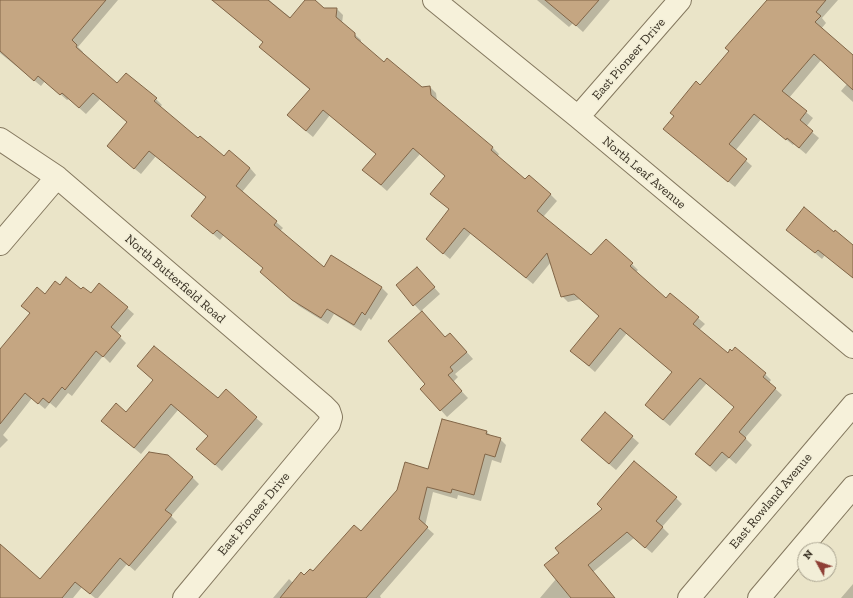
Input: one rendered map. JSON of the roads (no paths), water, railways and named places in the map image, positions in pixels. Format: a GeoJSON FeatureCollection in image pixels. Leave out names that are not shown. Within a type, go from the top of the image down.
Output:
{"type":"FeatureCollection","features":[{"type":"Feature","properties":{"kind":"street","name":"North Leaf Avenue"},"geometry":{"type":"LineString","coordinates":[[434,0],[578,117],[853,347]]}},
{"type":"Feature","properties":{"kind":"street","name":"East Pioneer Drive"},"geometry":{"type":"LineString","coordinates":[[578,117],[680,0]]}},
{"type":"Feature","properties":{"kind":"street","name":"North Butterfield Road"},"geometry":{"type":"LineString","coordinates":[[0,139],[57,177],[323,405],[331,417],[329,424],[324,431]]}},
{"type":"Feature","properties":{"kind":"street"},"geometry":{"type":"LineString","coordinates":[[0,244],[57,177]]}},
{"type":"Feature","properties":{"kind":"street","name":"East Rowland Avenue"},"geometry":{"type":"LineString","coordinates":[[689,598],[853,404]]}},
{"type":"Feature","properties":{"kind":"street","name":"East Pioneer Drive"},"geometry":{"type":"LineString","coordinates":[[184,598],[324,431]]}},
{"type":"Feature","properties":{"kind":"street"},"geometry":{"type":"LineString","coordinates":[[759,598],[853,487]]}}]}
